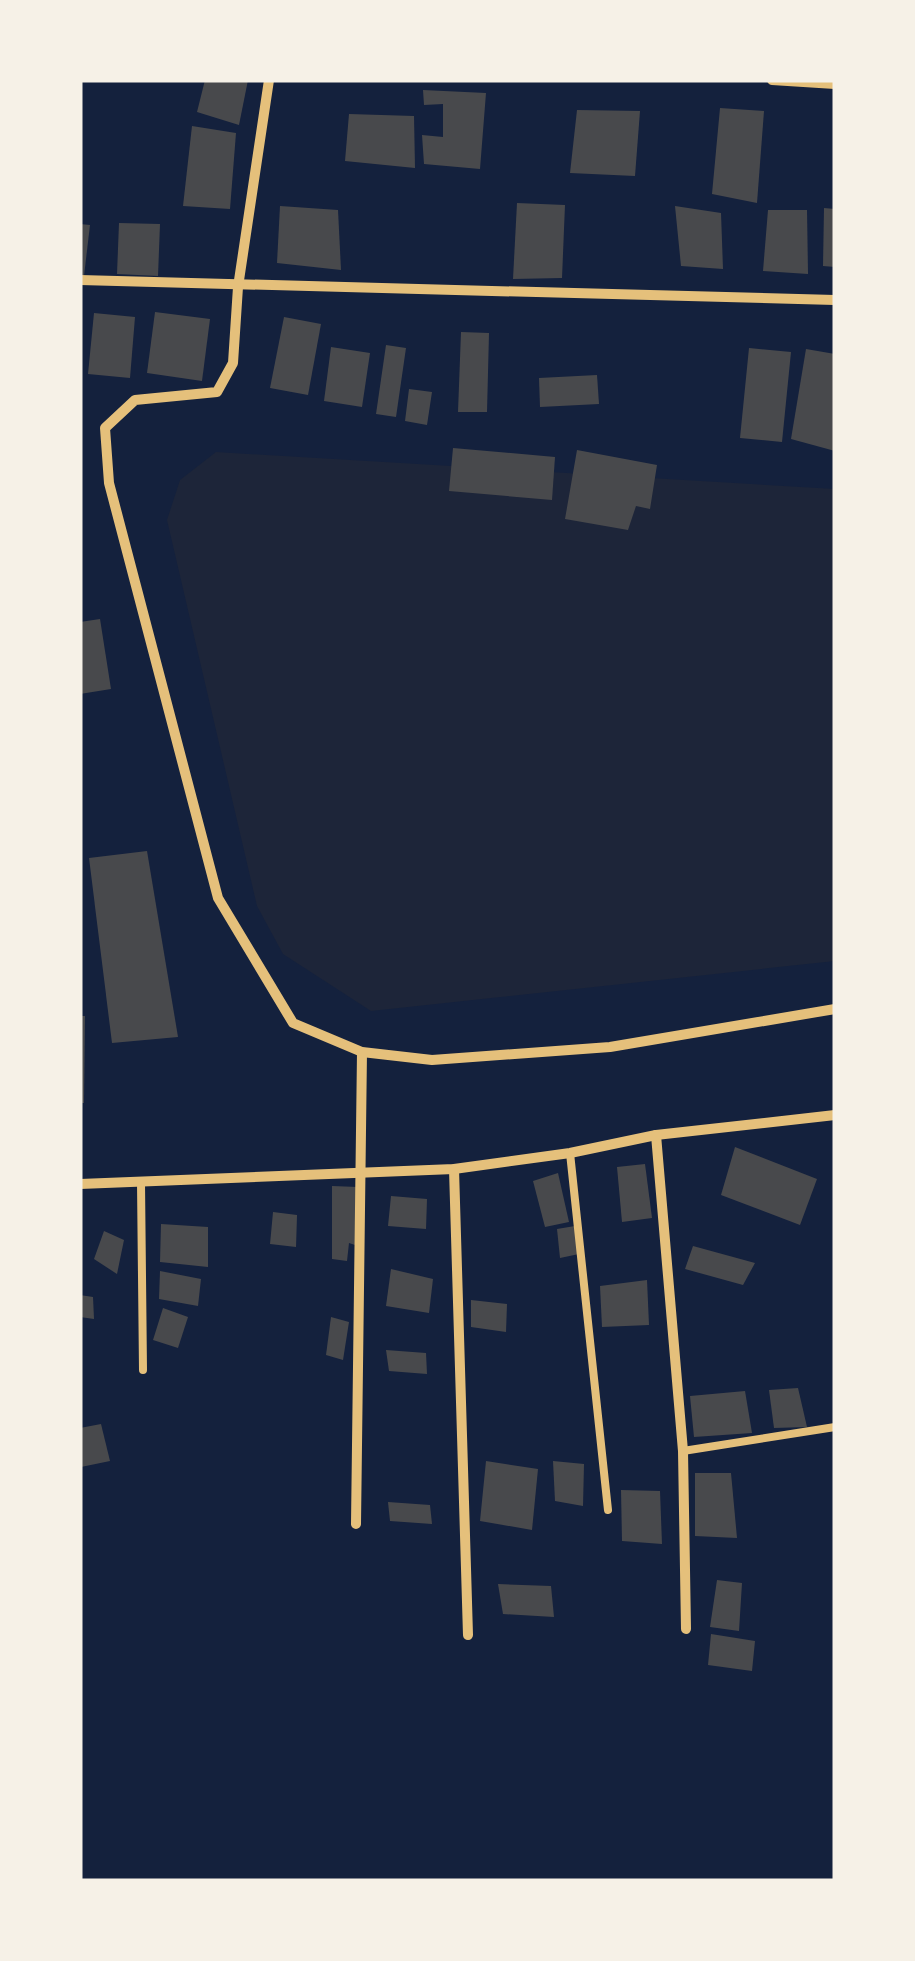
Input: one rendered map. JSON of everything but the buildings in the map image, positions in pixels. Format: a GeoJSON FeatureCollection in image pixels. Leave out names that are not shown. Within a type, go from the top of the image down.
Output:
{"type":"FeatureCollection","features":[{"type":"Feature","properties":{"kind":"street"},"geometry":{"type":"LineString","coordinates":[[269,80],[238,287],[233,364],[218,392],[135,400],[105,428],[109,483],[218,898],[294,1024],[362,1052],[432,1060],[610,1046],[835,1009]]}},
{"type":"Feature","properties":{"kind":"street"},"geometry":{"type":"LineString","coordinates":[[772,80],[835,84]]}},
{"type":"Feature","properties":{"kind":"street"},"geometry":{"type":"LineString","coordinates":[[80,280],[835,300]]}},
{"type":"Feature","properties":{"kind":"street"},"geometry":{"type":"LineString","coordinates":[[356,1524],[362,1052]]}},
{"type":"Feature","properties":{"kind":"street"},"geometry":{"type":"LineString","coordinates":[[80,1184],[454,1169],[570,1153],[656,1135],[835,1115]]}},
{"type":"Feature","properties":{"kind":"street"},"geometry":{"type":"LineString","coordinates":[[656,1135],[683,1451],[686,1629]]}},
{"type":"Feature","properties":{"kind":"street"},"geometry":{"type":"LineString","coordinates":[[454,1169],[468,1635]]}},
{"type":"Feature","properties":{"kind":"lane"},"geometry":{"type":"LineString","coordinates":[[570,1153],[608,1510]]}},
{"type":"Feature","properties":{"kind":"lane"},"geometry":{"type":"LineString","coordinates":[[141,1183],[143,1370]]}},
{"type":"Feature","properties":{"kind":"lane"},"geometry":{"type":"LineString","coordinates":[[683,1451],[835,1427]]}},
{"type":"Feature","properties":{"kind":"shaded area"},"geometry":{"type":"Polygon","coordinates":[[[216,452],[835,489],[835,961],[371,1011],[283,954],[257,906],[167,520],[180,480],[216,452]]]}}]}
